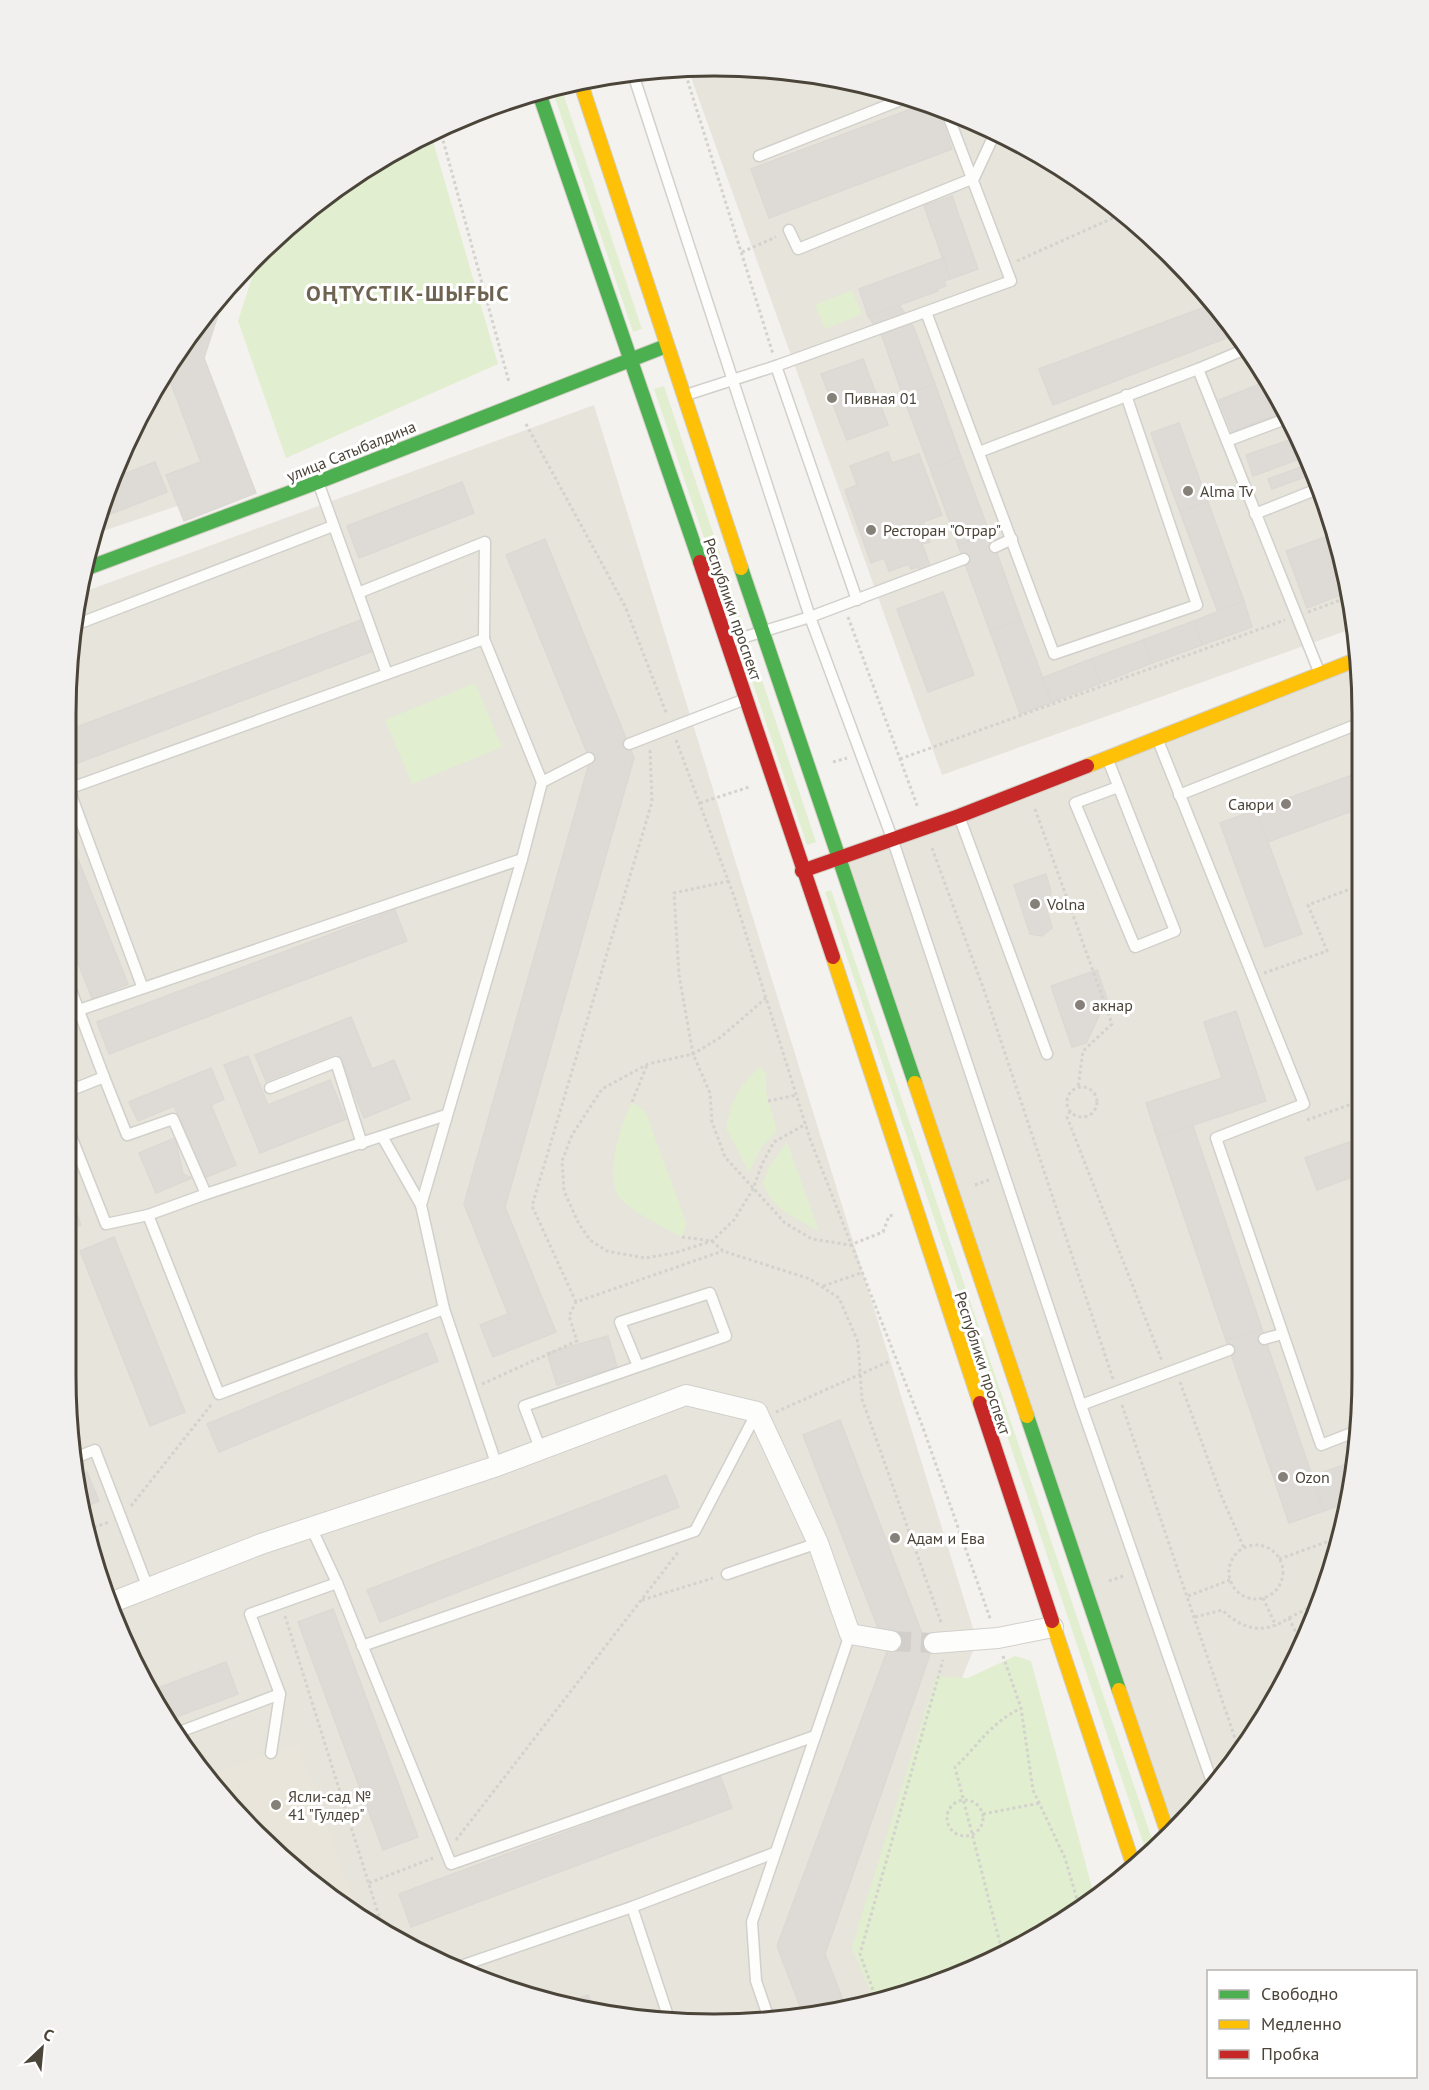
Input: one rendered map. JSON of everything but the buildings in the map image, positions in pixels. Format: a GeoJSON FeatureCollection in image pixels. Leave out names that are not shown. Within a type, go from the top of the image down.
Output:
{"type":"FeatureCollection","features":[{"type":"Feature","properties":{"kind":"main road","name":"Республики проспект"},"geometry":{"type":"LineString","coordinates":[[583,91],[666,346],[1166,1827]]}},
{"type":"Feature","properties":{"kind":"main road","name":"Республики проспект"},"geometry":{"type":"LineString","coordinates":[[541,100],[628,358],[747,699],[802,871],[1131,1858]]}},
{"type":"Feature","properties":{"kind":"main road"},"geometry":{"type":"LineString","coordinates":[[628,358],[666,346]]}},
{"type":"Feature","properties":{"kind":"main road","name":"улица Сатыбалдина"},"geometry":{"type":"LineString","coordinates":[[94,567],[318,482],[628,358]]}},
{"type":"Feature","properties":{"kind":"main road"},"geometry":{"type":"LineString","coordinates":[[802,871],[959,816],[1350,662]]}},
{"type":"Feature","properties":{"kind":"street"},"geometry":{"type":"LineString","coordinates":[[117,1600],[311,1527],[498,1466],[540,1448],[686,1395],[759,1415],[818,1543],[850,1634],[891,1641]]}},
{"type":"Feature","properties":{"kind":"street"},"geometry":{"type":"LineString","coordinates":[[941,1643],[998,1638],[1053,1628]]}},
{"type":"Feature","properties":{"kind":"lane"},"geometry":{"type":"LineString","coordinates":[[635,82],[810,617],[892,838],[1081,1405],[1210,1777]]}},
{"type":"Feature","properties":{"kind":"lane"},"geometry":{"type":"LineString","coordinates":[[759,156],[895,102]]}},
{"type":"Feature","properties":{"kind":"lane"},"geometry":{"type":"LineString","coordinates":[[683,396],[776,366],[1011,282],[974,178],[951,122]]}},
{"type":"Feature","properties":{"kind":"lane"},"geometry":{"type":"LineString","coordinates":[[789,230],[798,249],[974,178],[992,140]]}},
{"type":"Feature","properties":{"kind":"lane"},"geometry":{"type":"LineString","coordinates":[[926,312],[1054,654],[1197,605],[1126,395]]}},
{"type":"Feature","properties":{"kind":"lane"},"geometry":{"type":"LineString","coordinates":[[979,452],[1239,352]]}},
{"type":"Feature","properties":{"kind":"lane"},"geometry":{"type":"LineString","coordinates":[[776,366],[856,600]]}},
{"type":"Feature","properties":{"kind":"lane"},"geometry":{"type":"LineString","coordinates":[[1198,369],[1254,514],[1320,674]]}},
{"type":"Feature","properties":{"kind":"lane"},"geometry":{"type":"LineString","coordinates":[[1227,441],[1281,421]]}},
{"type":"Feature","properties":{"kind":"lane"},"geometry":{"type":"LineString","coordinates":[[318,482],[387,674]]}},
{"type":"Feature","properties":{"kind":"lane"},"geometry":{"type":"LineString","coordinates":[[1254,514],[1312,491]]}},
{"type":"Feature","properties":{"kind":"lane"},"geometry":{"type":"LineString","coordinates":[[84,622],[333,526]]}},
{"type":"Feature","properties":{"kind":"lane"},"geometry":{"type":"LineString","coordinates":[[995,547],[1012,539]]}},
{"type":"Feature","properties":{"kind":"lane"},"geometry":{"type":"LineString","coordinates":[[358,593],[485,542],[484,639],[542,782],[522,859],[421,1205]]}},
{"type":"Feature","properties":{"kind":"lane"},"geometry":{"type":"LineString","coordinates":[[728,643],[810,617],[964,559]]}},
{"type":"Feature","properties":{"kind":"lane"},"geometry":{"type":"LineString","coordinates":[[76,784],[484,639]]}},
{"type":"Feature","properties":{"kind":"lane"},"geometry":{"type":"LineString","coordinates":[[629,744],[747,699]]}},
{"type":"Feature","properties":{"kind":"lane"},"geometry":{"type":"LineString","coordinates":[[1179,795],[1352,726]]}},
{"type":"Feature","properties":{"kind":"lane"},"geometry":{"type":"LineString","coordinates":[[1157,738],[1304,1104],[1216,1138],[1321,1445],[1349,1434]]}},
{"type":"Feature","properties":{"kind":"lane"},"geometry":{"type":"LineString","coordinates":[[542,782],[589,758]]}},
{"type":"Feature","properties":{"kind":"lane"},"geometry":{"type":"LineString","coordinates":[[1107,758],[1175,931],[1135,947],[1075,803],[1118,786]]}},
{"type":"Feature","properties":{"kind":"lane"},"geometry":{"type":"LineString","coordinates":[[76,811],[142,986]]}},
{"type":"Feature","properties":{"kind":"lane"},"geometry":{"type":"LineString","coordinates":[[959,816],[1047,1054]]}},
{"type":"Feature","properties":{"kind":"lane"},"geometry":{"type":"LineString","coordinates":[[79,1010],[142,986],[522,859]]}},
{"type":"Feature","properties":{"kind":"lane"},"geometry":{"type":"LineString","coordinates":[[76,1002],[127,1135],[173,1119],[207,1194]]}},
{"type":"Feature","properties":{"kind":"lane"},"geometry":{"type":"LineString","coordinates":[[270,1088],[336,1062],[362,1144]]}},
{"type":"Feature","properties":{"kind":"lane"},"geometry":{"type":"LineString","coordinates":[[76,1088],[104,1077]]}},
{"type":"Feature","properties":{"kind":"lane"},"geometry":{"type":"LineString","coordinates":[[76,1149],[106,1224],[148,1215],[446,1115]]}},
{"type":"Feature","properties":{"kind":"lane"},"geometry":{"type":"LineString","coordinates":[[383,1138],[421,1205],[444,1309],[498,1466]]}},
{"type":"Feature","properties":{"kind":"lane"},"geometry":{"type":"LineString","coordinates":[[148,1215],[219,1395],[444,1309]]}},
{"type":"Feature","properties":{"kind":"lane"},"geometry":{"type":"LineString","coordinates":[[540,1448],[524,1406],[726,1336],[710,1293],[621,1322],[638,1366]]}},
{"type":"Feature","properties":{"kind":"lane"},"geometry":{"type":"LineString","coordinates":[[1264,1340],[1282,1334]]}},
{"type":"Feature","properties":{"kind":"lane"},"geometry":{"type":"LineString","coordinates":[[1081,1405],[1229,1350]]}},
{"type":"Feature","properties":{"kind":"lane"},"geometry":{"type":"LineString","coordinates":[[362,1646],[695,1531],[759,1415]]}},
{"type":"Feature","properties":{"kind":"lane"},"geometry":{"type":"LineString","coordinates":[[82,1455],[95,1450],[148,1588]]}},
{"type":"Feature","properties":{"kind":"lane"},"geometry":{"type":"LineString","coordinates":[[311,1527],[337,1583],[451,1864],[815,1736]]}},
{"type":"Feature","properties":{"kind":"lane"},"geometry":{"type":"LineString","coordinates":[[727,1574],[818,1543]]}},
{"type":"Feature","properties":{"kind":"lane"},"geometry":{"type":"LineString","coordinates":[[271,1753],[280,1694],[250,1614],[337,1583]]}},
{"type":"Feature","properties":{"kind":"lane"},"geometry":{"type":"LineString","coordinates":[[766,2011],[756,1981],[752,1922],[850,1634]]}},
{"type":"Feature","properties":{"kind":"lane"},"geometry":{"type":"LineString","coordinates":[[184,1730],[280,1694]]}},
{"type":"Feature","properties":{"kind":"lane"},"geometry":{"type":"LineString","coordinates":[[467,1964],[632,1907],[774,1853]]}},
{"type":"Feature","properties":{"kind":"lane"},"geometry":{"type":"LineString","coordinates":[[632,1907],[666,2011]]}},
{"type":"Feature","properties":{"kind":"path"},"geometry":{"type":"LineString","coordinates":[[687,77],[776,366]]}},
{"type":"Feature","properties":{"kind":"path"},"geometry":{"type":"LineString","coordinates":[[442,137],[514,404],[625,606],[672,728],[729,881],[806,1124],[850,1245],[922,1425],[998,1638],[1021,1708],[1033,1790],[1065,1858],[1077,1900]]}},
{"type":"Feature","properties":{"kind":"path"},"geometry":{"type":"LineString","coordinates":[[1005,266],[1114,217]]}},
{"type":"Feature","properties":{"kind":"path"},"geometry":{"type":"LineString","coordinates":[[742,252],[789,230]]}},
{"type":"Feature","properties":{"kind":"path"},"geometry":{"type":"LineString","coordinates":[[900,759],[1342,599]]}},
{"type":"Feature","properties":{"kind":"path"},"geometry":{"type":"LineString","coordinates":[[844,604],[984,990],[1237,1742]]}},
{"type":"Feature","properties":{"kind":"path"},"geometry":{"type":"LineString","coordinates":[[576,1302],[532,1206],[652,802],[650,736]]}},
{"type":"Feature","properties":{"kind":"path"},"geometry":{"type":"LineString","coordinates":[[700,803],[773,780]]}},
{"type":"Feature","properties":{"kind":"path"},"geometry":{"type":"LineString","coordinates":[[1035,808],[1112,1024],[1083,1051],[1078,1088],[1068,1097],[1070,1111],[1067,1117],[1160,1358],[1183,1384],[1221,1495],[1244,1548]]}},
{"type":"Feature","properties":{"kind":"path"},"geometry":{"type":"LineString","coordinates":[[729,881],[674,893],[679,975],[693,1054],[710,1093],[712,1122],[725,1157],[785,1223],[812,1239],[850,1245],[883,1232],[889,1216]]}},
{"type":"Feature","properties":{"kind":"path"},"geometry":{"type":"LineString","coordinates":[[1253,977],[1327,951],[1308,905],[1352,888]]}},
{"type":"Feature","properties":{"kind":"path"},"geometry":{"type":"LineString","coordinates":[[766,998],[721,1037],[693,1054],[648,1064],[602,1089],[572,1135],[562,1161],[564,1191],[590,1240],[607,1251],[645,1258],[712,1240],[734,1220],[753,1189],[762,1164],[774,1142],[806,1124]]}},
{"type":"Feature","properties":{"kind":"path"},"geometry":{"type":"LineString","coordinates":[[632,1102],[648,1064]]}},
{"type":"Feature","properties":{"kind":"path"},"geometry":{"type":"LineString","coordinates":[[1070,1111],[1083,1117],[1095,1108],[1096,1100],[1093,1093],[1086,1088],[1078,1088]]}},
{"type":"Feature","properties":{"kind":"path"},"geometry":{"type":"LineString","coordinates":[[768,1101],[796,1095]]}},
{"type":"Feature","properties":{"kind":"path"},"geometry":{"type":"LineString","coordinates":[[682,1237],[712,1240],[723,1251],[810,1279],[839,1298],[858,1342],[862,1399],[941,1643],[860,1954],[874,1993]]}},
{"type":"Feature","properties":{"kind":"path"},"geometry":{"type":"LineString","coordinates":[[471,1389],[577,1341],[569,1316],[576,1302],[723,1251]]}},
{"type":"Feature","properties":{"kind":"path"},"geometry":{"type":"LineString","coordinates":[[821,1286],[861,1273]]}},
{"type":"Feature","properties":{"kind":"path"},"geometry":{"type":"LineString","coordinates":[[759,1415],[890,1361]]}},
{"type":"Feature","properties":{"kind":"path"},"geometry":{"type":"LineString","coordinates":[[95,1527],[121,1519],[219,1395]]}},
{"type":"Feature","properties":{"kind":"path"},"geometry":{"type":"LineString","coordinates":[[369,1883],[446,1853],[695,1531]]}},
{"type":"Feature","properties":{"kind":"path"},"geometry":{"type":"LineString","coordinates":[[1279,1559],[1331,1540]]}},
{"type":"Feature","properties":{"kind":"path"},"geometry":{"type":"LineString","coordinates":[[1264,1546],[1279,1559],[1282,1578],[1278,1587],[1263,1598],[1250,1598],[1239,1594],[1230,1580],[1230,1564],[1236,1554],[1244,1548],[1264,1546]]}},
{"type":"Feature","properties":{"kind":"path"},"geometry":{"type":"LineString","coordinates":[[641,1601],[727,1574]]}},
{"type":"Feature","properties":{"kind":"path"},"geometry":{"type":"LineString","coordinates":[[1188,1596],[1230,1580]]}},
{"type":"Feature","properties":{"kind":"path"},"geometry":{"type":"LineString","coordinates":[[1263,1598],[1276,1626]]}},
{"type":"Feature","properties":{"kind":"path"},"geometry":{"type":"LineString","coordinates":[[281,1603],[380,1918]]}},
{"type":"Feature","properties":{"kind":"path"},"geometry":{"type":"LineString","coordinates":[[1195,1617],[1222,1610],[1236,1623],[1256,1629],[1276,1626],[1309,1608]]}},
{"type":"Feature","properties":{"kind":"path"},"geometry":{"type":"LineString","coordinates":[[1289,1618],[1297,1635]]}},
{"type":"Feature","properties":{"kind":"path"},"geometry":{"type":"LineString","coordinates":[[1001,1946],[955,1767],[980,1737],[1007,1715],[1021,1708]]}},
{"type":"Feature","properties":{"kind":"path"},"geometry":{"type":"LineString","coordinates":[[964,1800],[976,1803],[982,1814],[980,1828],[972,1834],[963,1836],[954,1832],[947,1816],[951,1807],[958,1801],[964,1800]]}},
{"type":"Feature","properties":{"kind":"path"},"geometry":{"type":"LineString","coordinates":[[982,1814],[1040,1803]]}},
{"type":"Feature","properties":{"kind":"shaded area"},"geometry":{"type":"Polygon","coordinates":[[[714,76],[798,82],[880,98],[920,110],[997,142],[1069,184],[1103,208],[1166,263],[1221,326],[1245,360],[1287,432],[1319,509],[1331,549],[1347,631],[942,775],[691,77],[714,76]]]}},
{"type":"Feature","properties":{"kind":"shaded area"},"geometry":{"type":"Polygon","coordinates":[[[195,344],[191,357],[228,489],[103,531],[125,470],[142,432],[162,395],[195,344]]]}},
{"type":"Feature","properties":{"kind":"shaded area"},"geometry":{"type":"Polygon","coordinates":[[[594,405],[977,1641],[852,1947],[872,1994],[798,2008],[756,2012],[714,2014],[673,2012],[631,2008],[549,1992],[470,1965],[395,1928],[326,1882],[294,1855],[263,1827],[208,1764],[162,1694],[142,1658],[110,1581],[89,1500],[78,1417],[76,1376],[76,714],[82,631],[89,590],[594,405]]]}},
{"type":"Feature","properties":{"kind":"shaded area"},"geometry":{"type":"Polygon","coordinates":[[[1350,660],[1352,714],[1352,1376],[1347,1459],[1331,1541],[1319,1581],[1287,1658],[1245,1730],[1221,1764],[1169,1823],[840,858],[1350,660]]]}},
{"type":"Feature","properties":{"kind":"shaded area","name":"Ясли-сад № 41 \"Гулдер\""},"geometry":{"type":"Polygon","coordinates":[[[298,1744],[354,1902],[326,1882],[263,1827],[216,1773],[298,1744]]]}},
{"type":"Feature","properties":{"kind":"green space"},"geometry":{"type":"Polygon","coordinates":[[[564,95],[642,329],[633,332],[555,97],[564,95]]]}},
{"type":"Feature","properties":{"kind":"green space"},"geometry":{"type":"Polygon","coordinates":[[[433,141],[498,364],[286,458],[238,321],[253,274],[263,263],[326,208],[360,184],[433,141]]]}},
{"type":"Feature","properties":{"kind":"green space"},"geometry":{"type":"Polygon","coordinates":[[[852,290],[862,314],[825,329],[815,305],[852,290]]]}},
{"type":"Feature","properties":{"kind":"green space"},"geometry":{"type":"Polygon","coordinates":[[[664,386],[816,842],[807,845],[654,389],[664,386]]]}},
{"type":"Feature","properties":{"kind":"green space"},"geometry":{"type":"Polygon","coordinates":[[[475,683],[502,747],[412,784],[385,720],[475,683]]]}},
{"type":"Feature","properties":{"kind":"green space"},"geometry":{"type":"Polygon","coordinates":[[[831,890],[1152,1840],[1144,1846],[825,892],[831,890]]]}},
{"type":"Feature","properties":{"kind":"green space"},"geometry":{"type":"Polygon","coordinates":[[[760,1067],[766,1073],[766,1091],[777,1132],[762,1146],[749,1172],[726,1128],[737,1094],[760,1067]]]}},
{"type":"Feature","properties":{"kind":"green space"},"geometry":{"type":"Polygon","coordinates":[[[632,1102],[645,1111],[681,1208],[686,1224],[682,1237],[631,1208],[619,1197],[615,1188],[613,1176],[616,1150],[623,1123],[632,1102]]]}},
{"type":"Feature","properties":{"kind":"green space"},"geometry":{"type":"Polygon","coordinates":[[[787,1142],[819,1231],[778,1207],[763,1183],[769,1167],[787,1142]]]}},
{"type":"Feature","properties":{"kind":"green space"},"geometry":{"type":"Polygon","coordinates":[[[1015,1656],[1031,1661],[1092,1889],[1069,1906],[997,1948],[920,1980],[871,1994],[852,1947],[936,1676],[968,1678],[1015,1656]]]}},
{"type":"Feature","properties":{"kind":"tunnel"},"geometry":{"type":"LineString","coordinates":[[891,1641],[934,1643]]}},
{"type":"Feature","properties":{"kind":"traffic: fast"},"geometry":{"type":"LineString","coordinates":[[541,100],[700,562]]}},
{"type":"Feature","properties":{"kind":"traffic: fast"},"geometry":{"type":"LineString","coordinates":[[94,565],[318,482],[666,346]]}},
{"type":"Feature","properties":{"kind":"traffic: fast"},"geometry":{"type":"LineString","coordinates":[[741,568],[915,1083]]}},
{"type":"Feature","properties":{"kind":"traffic: fast"},"geometry":{"type":"LineString","coordinates":[[1027,1416],[1119,1690]]}},
{"type":"Feature","properties":{"kind":"traffic: slow"},"geometry":{"type":"LineString","coordinates":[[583,91],[741,568]]}},
{"type":"Feature","properties":{"kind":"traffic: slow"},"geometry":{"type":"LineString","coordinates":[[1087,766],[1350,662]]}},
{"type":"Feature","properties":{"kind":"traffic: slow"},"geometry":{"type":"LineString","coordinates":[[833,957],[980,1403]]}},
{"type":"Feature","properties":{"kind":"traffic: slow"},"geometry":{"type":"LineString","coordinates":[[915,1083],[1027,1416]]}},
{"type":"Feature","properties":{"kind":"traffic: slow"},"geometry":{"type":"LineString","coordinates":[[1052,1621],[1131,1858]]}},
{"type":"Feature","properties":{"kind":"traffic: slow"},"geometry":{"type":"LineString","coordinates":[[1119,1690],[1166,1827]]}},
{"type":"Feature","properties":{"kind":"traffic: jam"},"geometry":{"type":"LineString","coordinates":[[700,562],[833,957]]}},
{"type":"Feature","properties":{"kind":"traffic: jam"},"geometry":{"type":"LineString","coordinates":[[802,871],[959,816],[1087,766]]}},
{"type":"Feature","properties":{"kind":"traffic: jam"},"geometry":{"type":"LineString","coordinates":[[980,1403],[1052,1621]]}},
{"type":"Feature","properties":{"kind":"place","name":"Пивная 01"},"geometry":{"type":"Point","coordinates":[832,398]}},
{"type":"Feature","properties":{"kind":"place","name":"Alma Tv"},"geometry":{"type":"Point","coordinates":[1188,491]}},
{"type":"Feature","properties":{"kind":"place","name":"Ресторан \"Отрар\""},"geometry":{"type":"Point","coordinates":[871,530]}},
{"type":"Feature","properties":{"kind":"place","name":"Саюри"},"geometry":{"type":"Point","coordinates":[1286,804]}},
{"type":"Feature","properties":{"kind":"place","name":"Volna"},"geometry":{"type":"Point","coordinates":[1035,904]}},
{"type":"Feature","properties":{"kind":"place","name":"акнар"},"geometry":{"type":"Point","coordinates":[1080,1005]}},
{"type":"Feature","properties":{"kind":"place","name":"Ozon"},"geometry":{"type":"Point","coordinates":[1283,1477]}},
{"type":"Feature","properties":{"kind":"place","name":"Адам и Ева"},"geometry":{"type":"Point","coordinates":[895,1538]}},
{"type":"Feature","properties":{"kind":"place","name":"Ясли-сад № 41 \"Гулдер\""},"geometry":{"type":"Point","coordinates":[276,1805]}},
{"type":"Feature","properties":{"kind":"district","name":"ОҢТҮСТІК-ШЫҒЫС"},"geometry":{"type":"Point","coordinates":[408,293]}}]}
